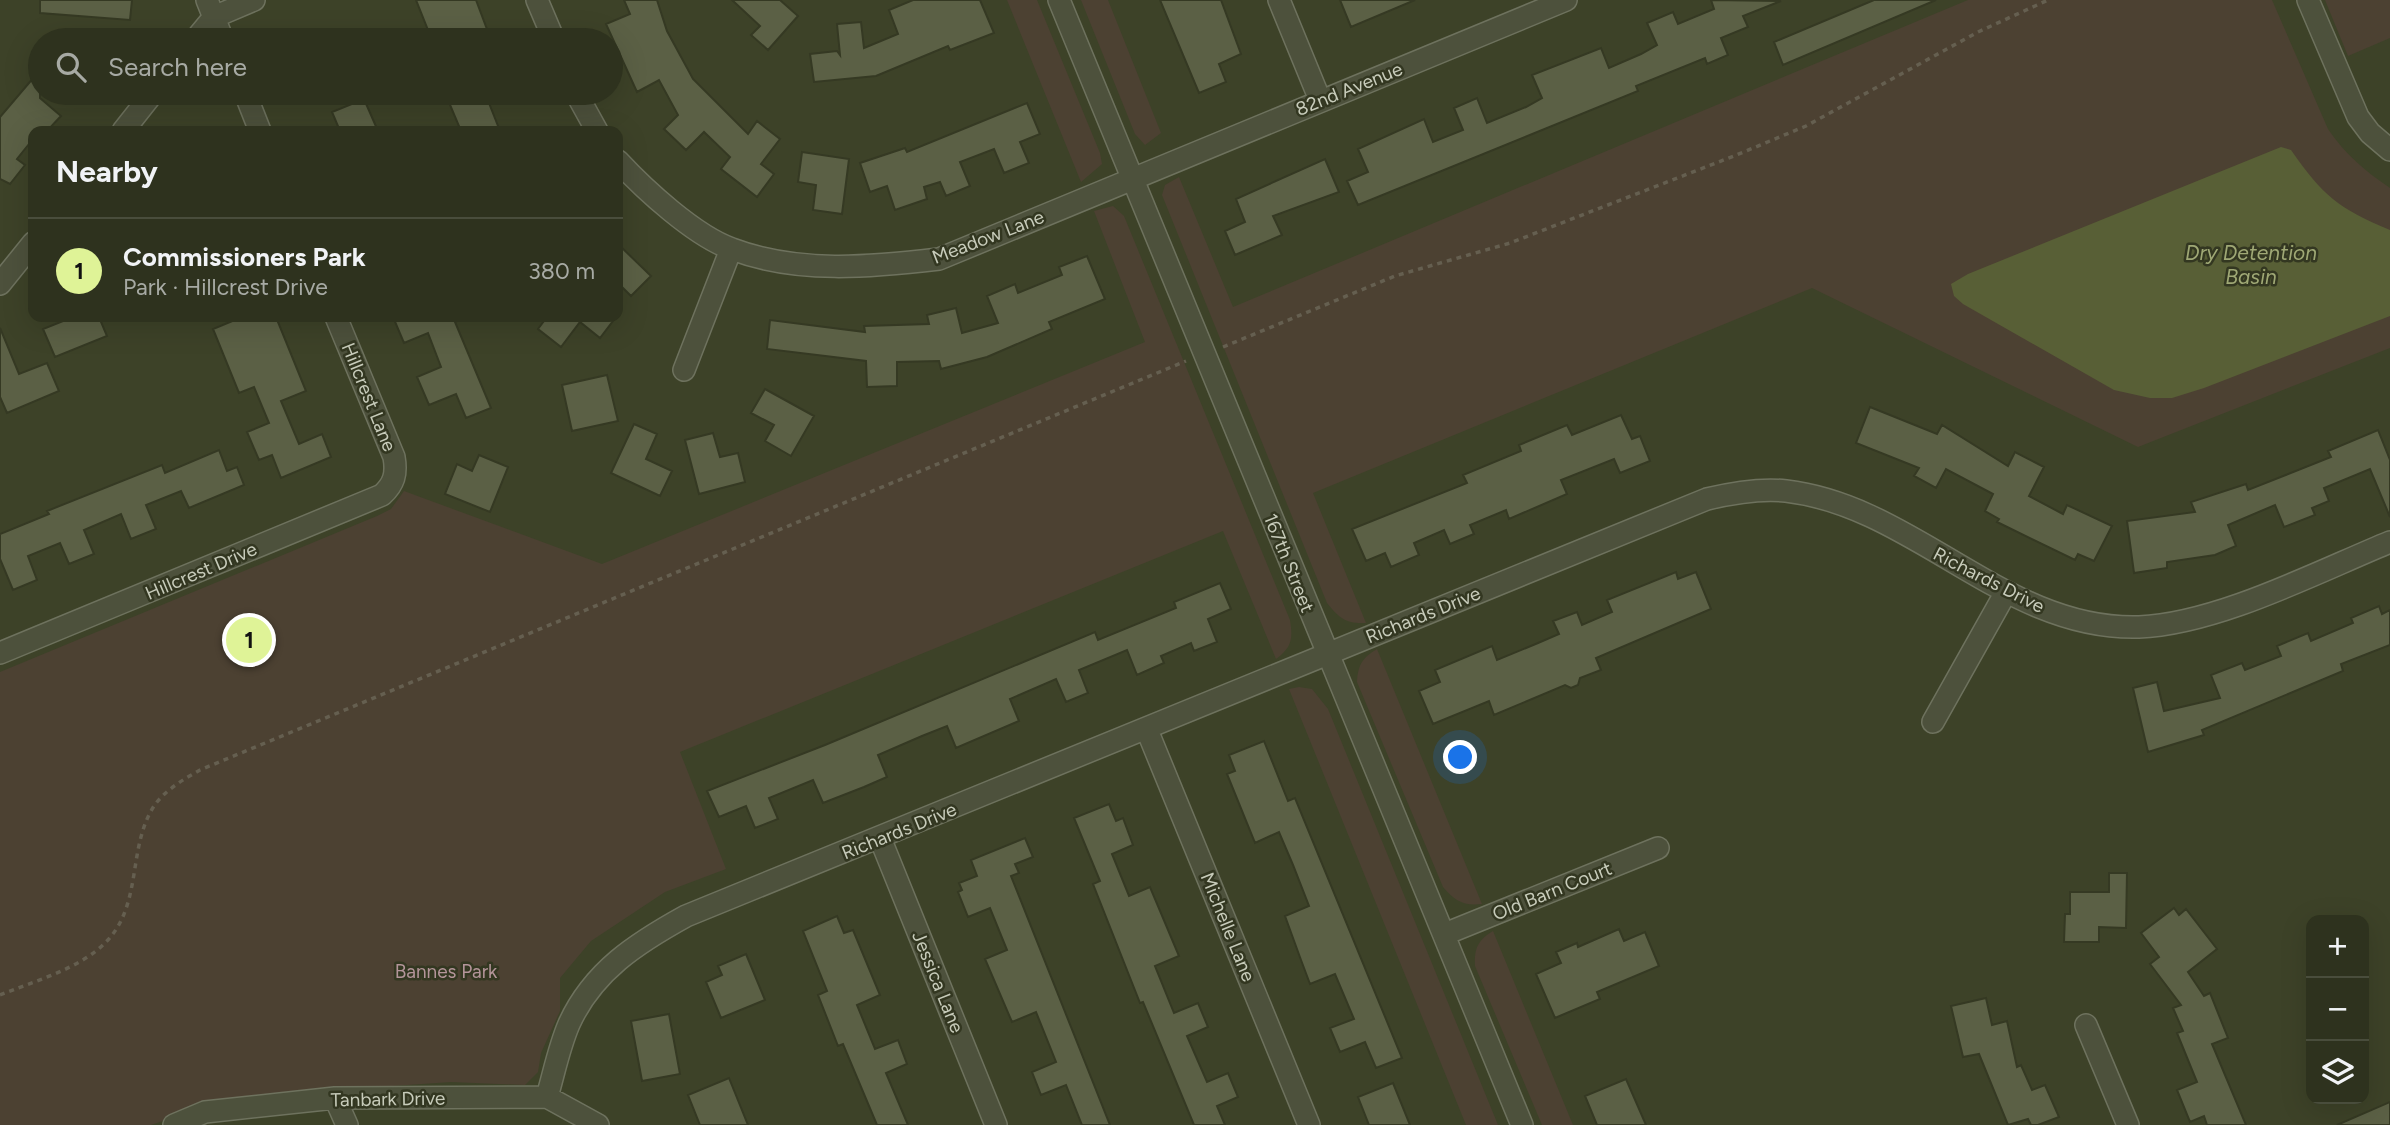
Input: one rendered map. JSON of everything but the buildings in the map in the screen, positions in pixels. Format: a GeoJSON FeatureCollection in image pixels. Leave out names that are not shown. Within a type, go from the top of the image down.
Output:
{"type":"FeatureCollection","features":[{"type":"Feature","properties":{"kind":"street"},"geometry":{"type":"LineString","coordinates":[[210,8],[254,0]]}},
{"type":"Feature","properties":{"kind":"street"},"geometry":{"type":"LineString","coordinates":[[537,0],[549,28]]}},
{"type":"Feature","properties":{"kind":"street","name":"167th Street"},"geometry":{"type":"LineString","coordinates":[[1059,0],[1326,655],[1445,934],[1522,1125]]}},
{"type":"Feature","properties":{"kind":"street"},"geometry":{"type":"LineString","coordinates":[[1279,0],[1321,100]]}},
{"type":"Feature","properties":{"kind":"street","name":"82nd Avenue"},"geometry":{"type":"LineString","coordinates":[[1132,179],[1566,0]]}},
{"type":"Feature","properties":{"kind":"street"},"geometry":{"type":"LineString","coordinates":[[2308,0],[2358,117],[2370,133],[2390,150]]}},
{"type":"Feature","properties":{"kind":"street"},"geometry":{"type":"LineString","coordinates":[[201,28],[210,8]]}},
{"type":"Feature","properties":{"kind":"street"},"geometry":{"type":"LineString","coordinates":[[210,8],[218,28]]}},
{"type":"Feature","properties":{"kind":"street"},"geometry":{"type":"LineString","coordinates":[[126,126],[143,105]]}},
{"type":"Feature","properties":{"kind":"street"},"geometry":{"type":"LineString","coordinates":[[250,105],[259,126]]}},
{"type":"Feature","properties":{"kind":"street"},"geometry":{"type":"LineString","coordinates":[[583,105],[594,126]]}},
{"type":"Feature","properties":{"kind":"street","name":"Meadow Lane"},"geometry":{"type":"LineString","coordinates":[[623,166],[643,188],[691,225],[731,249],[797,264],[864,268],[939,259],[1132,179]]}},
{"type":"Feature","properties":{"kind":"street"},"geometry":{"type":"LineString","coordinates":[[0,284],[28,249]]}},
{"type":"Feature","properties":{"kind":"street"},"geometry":{"type":"LineString","coordinates":[[684,370],[731,249]]}},
{"type":"Feature","properties":{"kind":"street","name":"Hillcrest Lane"},"geometry":{"type":"LineString","coordinates":[[338,322],[394,457],[394,478]]}},
{"type":"Feature","properties":{"kind":"street","name":"Hillcrest Drive"},"geometry":{"type":"LineString","coordinates":[[0,653],[382,495],[394,478]]}},
{"type":"Feature","properties":{"kind":"street","name":"Richards Drive"},"geometry":{"type":"LineString","coordinates":[[547,1097],[569,1024],[594,984],[617,958],[686,916],[1147,730],[1707,499],[1758,491],[1785,491],[1843,505],[1875,519],[2038,608],[2077,621],[2139,627],[2210,615],[2390,542]]}},
{"type":"Feature","properties":{"kind":"street"},"geometry":{"type":"LineString","coordinates":[[1933,722],[2006,592]]}},
{"type":"Feature","properties":{"kind":"street","name":"Michelle Lane"},"geometry":{"type":"LineString","coordinates":[[1147,730],[1309,1125]]}},
{"type":"Feature","properties":{"kind":"street","name":"Jessica Lane"},"geometry":{"type":"LineString","coordinates":[[880,838],[996,1125]]}},
{"type":"Feature","properties":{"kind":"street","name":"Old Barn Court"},"geometry":{"type":"LineString","coordinates":[[1445,934],[1658,848]]}},
{"type":"Feature","properties":{"kind":"street"},"geometry":{"type":"LineString","coordinates":[[2086,1025],[2129,1125]]}},
{"type":"Feature","properties":{"kind":"street","name":"Tanbark Drive"},"geometry":{"type":"LineString","coordinates":[[174,1125],[205,1112],[335,1098],[547,1097],[598,1125]]}},
{"type":"Feature","properties":{"kind":"street"},"geometry":{"type":"LineString","coordinates":[[335,1098],[347,1125]]}},
{"type":"Feature","properties":{"kind":"path"},"geometry":{"type":"LineString","coordinates":[[0,995],[76,963],[107,942],[126,912],[141,839],[154,806],[171,789],[201,770],[1395,276],[1510,243],[1734,156],[1806,125],[1978,32],[2048,0]]}},
{"type":"Feature","properties":{"kind":"green space"},"geometry":{"type":"Polygon","coordinates":[[[1007,0],[1037,0],[1100,153],[1102,164],[1081,182],[1007,0]]]}},
{"type":"Feature","properties":{"kind":"green space"},"geometry":{"type":"Polygon","coordinates":[[[1081,0],[1108,0],[1161,133],[1145,145],[1135,134],[1081,0]]]}},
{"type":"Feature","properties":{"kind":"green space"},"geometry":{"type":"Polygon","coordinates":[[[1968,0],[2272,0],[2328,129],[2356,162],[2390,188],[2390,348],[2138,447],[1812,288],[1313,493],[1366,623],[1348,621],[1335,613],[1327,603],[1162,195],[1165,185],[1179,177],[1233,307],[1968,0]]]}},
{"type":"Feature","properties":{"kind":"green space"},"geometry":{"type":"Polygon","coordinates":[[[2325,0],[2390,0],[2390,38],[2348,56],[2325,0]]]}},
{"type":"Feature","properties":{"kind":"green space","name":"Bannes Park"},"geometry":{"type":"Polygon","coordinates":[[[1113,206],[1124,216],[1290,620],[1290,642],[1281,655],[1276,659],[1223,531],[680,752],[726,869],[665,892],[591,941],[560,978],[560,1011],[541,1053],[538,1072],[525,1085],[451,1082],[276,1094],[198,1109],[151,1125],[0,1125],[0,672],[377,516],[391,509],[404,491],[602,564],[1145,342],[1094,211],[1113,206]]]}},
{"type":"Feature","properties":{"kind":"green space"},"geometry":{"type":"Polygon","coordinates":[[[1377,649],[1482,904],[1460,902],[1443,887],[1357,682],[1362,662],[1377,649]]]}},
{"type":"Feature","properties":{"kind":"green space"},"geometry":{"type":"Polygon","coordinates":[[[1289,689],[1312,689],[1328,709],[1498,1125],[1466,1125],[1289,689]]]}},
{"type":"Feature","properties":{"kind":"green space"},"geometry":{"type":"Polygon","coordinates":[[[1493,931],[1573,1125],[1542,1125],[1475,966],[1478,945],[1493,931]]]}},
{"type":"Feature","properties":{"kind":"water","name":"Dry Detention Basin"},"geometry":{"type":"Polygon","coordinates":[[[2281,147],[2291,150],[2313,179],[2333,199],[2357,215],[2390,230],[2390,316],[2204,388],[2172,398],[2150,398],[2114,390],[1963,304],[1954,296],[1951,284],[1968,274],[2281,147]]]}},
{"type":"Feature","properties":{"kind":"place","name":"Commissioners Park"},"geometry":{"type":"Point","coordinates":[249,640]}}]}
